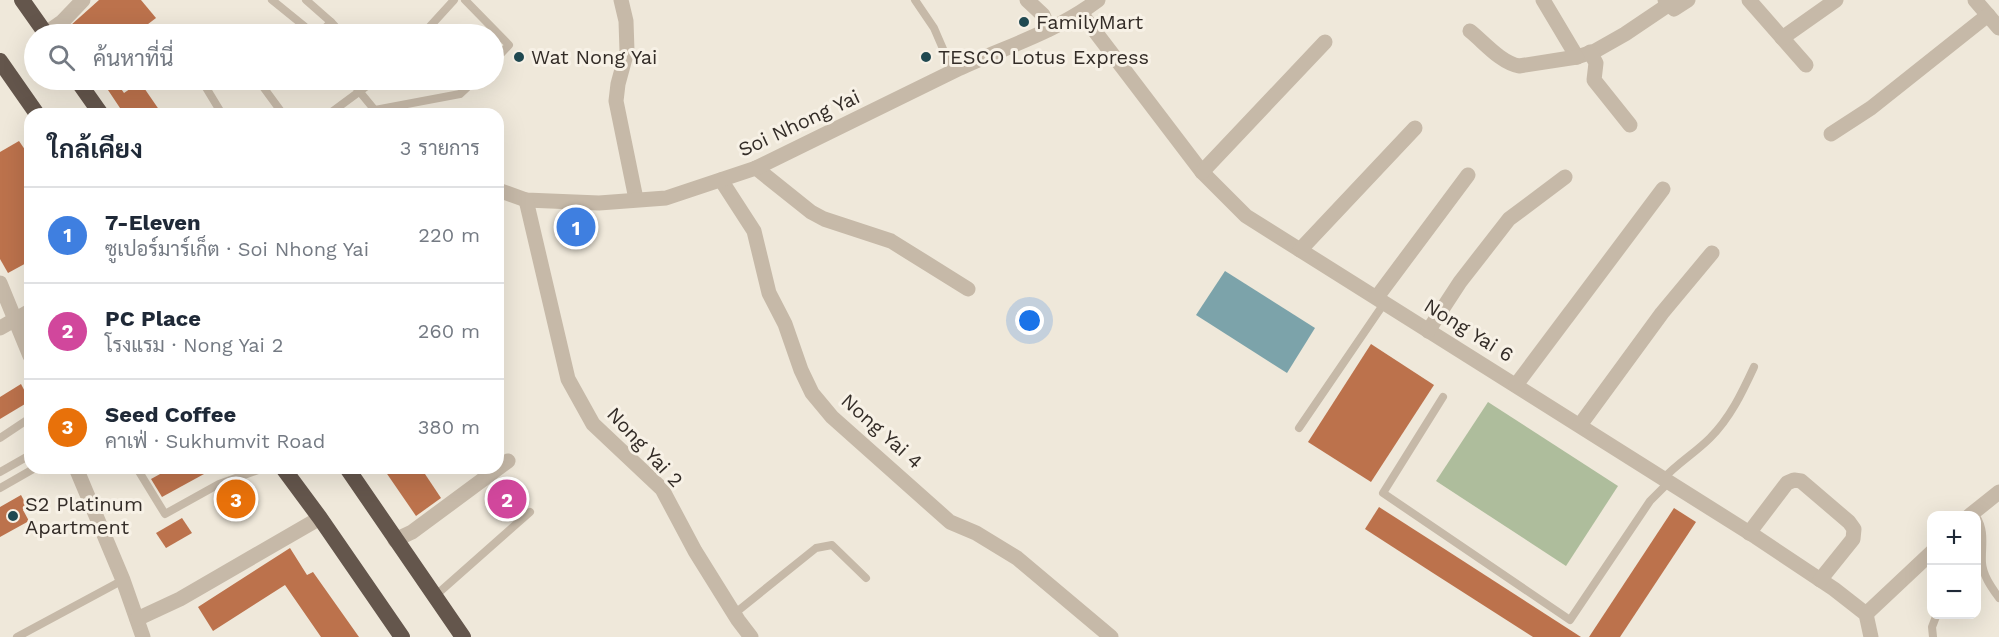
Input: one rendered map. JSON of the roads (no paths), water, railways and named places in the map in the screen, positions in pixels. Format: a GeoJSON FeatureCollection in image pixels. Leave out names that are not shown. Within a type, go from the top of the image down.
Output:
{"type":"FeatureCollection","features":[{"type":"Feature","properties":{"kind":"highway"},"geometry":{"type":"LineString","coordinates":[[22,0],[39,24]]}},
{"type":"Feature","properties":{"kind":"highway"},"geometry":{"type":"LineString","coordinates":[[0,61],[33,108]]}},
{"type":"Feature","properties":{"kind":"highway"},"geometry":{"type":"LineString","coordinates":[[84,90],[97,108]]}},
{"type":"Feature","properties":{"kind":"highway"},"geometry":{"type":"LineString","coordinates":[[287,474],[320,518],[399,636]]}},
{"type":"Feature","properties":{"kind":"highway"},"geometry":{"type":"LineString","coordinates":[[351,474],[463,637]]}},
{"type":"Feature","properties":{"kind":"street"},"geometry":{"type":"LineString","coordinates":[[59,24],[83,0]]}},
{"type":"Feature","properties":{"kind":"street"},"geometry":{"type":"LineString","coordinates":[[621,0],[626,21],[627,51],[616,101],[636,199]]}},
{"type":"Feature","properties":{"kind":"street"},"geometry":{"type":"LineString","coordinates":[[1027,0],[1043,15],[1049,29]]}},
{"type":"Feature","properties":{"kind":"street","name":"Soi Nhong Yai"},"geometry":{"type":"LineString","coordinates":[[504,192],[526,200],[599,203],[666,198],[756,168],[953,72],[1049,29],[1081,13],[1098,0]]}},
{"type":"Feature","properties":{"kind":"street"},"geometry":{"type":"LineString","coordinates":[[1543,0],[1583,54],[1596,63],[1594,80],[1630,125]]}},
{"type":"Feature","properties":{"kind":"street"},"geometry":{"type":"LineString","coordinates":[[1470,31],[1511,64],[1519,66],[1583,54],[1625,34],[1667,2],[1674,9],[1688,0]]}},
{"type":"Feature","properties":{"kind":"street"},"geometry":{"type":"LineString","coordinates":[[1782,38],[1836,0]]}},
{"type":"Feature","properties":{"kind":"street"},"geometry":{"type":"LineString","coordinates":[[1975,0],[1999,28]]}},
{"type":"Feature","properties":{"kind":"street"},"geometry":{"type":"LineString","coordinates":[[1757,2],[1782,38],[1806,64]]}},
{"type":"Feature","properties":{"kind":"street","name":"Nong Yai 6"},"geometry":{"type":"LineString","coordinates":[[1081,13],[1202,172],[1246,216],[1667,480],[1820,580],[1866,614]]}},
{"type":"Feature","properties":{"kind":"street"},"geometry":{"type":"LineString","coordinates":[[1831,134],[1871,108],[1988,15]]}},
{"type":"Feature","properties":{"kind":"street"},"geometry":{"type":"LineString","coordinates":[[1202,172],[1325,42]]}},
{"type":"Feature","properties":{"kind":"street"},"geometry":{"type":"LineString","coordinates":[[1300,250],[1415,128]]}},
{"type":"Feature","properties":{"kind":"street"},"geometry":{"type":"LineString","coordinates":[[756,168],[811,212],[824,219],[891,241],[968,289]]}},
{"type":"Feature","properties":{"kind":"street"},"geometry":{"type":"LineString","coordinates":[[1381,300],[1468,175]]}},
{"type":"Feature","properties":{"kind":"street"},"geometry":{"type":"LineString","coordinates":[[1428,331],[1460,282],[1509,219],[1565,177]]}},
{"type":"Feature","properties":{"kind":"street","name":"Nong Yai 4"},"geometry":{"type":"LineString","coordinates":[[721,180],[754,231],[769,293],[785,324],[801,370],[812,393],[832,417],[950,522],[976,533],[1017,558],[1111,637]]}},
{"type":"Feature","properties":{"kind":"street"},"geometry":{"type":"LineString","coordinates":[[1516,385],[1663,189]]}},
{"type":"Feature","properties":{"kind":"street","name":"Nong Yai 2"},"geometry":{"type":"LineString","coordinates":[[526,200],[568,379],[593,424],[662,489],[695,551],[751,637]]}},
{"type":"Feature","properties":{"kind":"street"},"geometry":{"type":"LineString","coordinates":[[1580,425],[1662,313],[1712,253]]}},
{"type":"Feature","properties":{"kind":"street"},"geometry":{"type":"LineString","coordinates":[[0,283],[24,340]]}},
{"type":"Feature","properties":{"kind":"street"},"geometry":{"type":"LineString","coordinates":[[0,328],[24,314]]}},
{"type":"Feature","properties":{"kind":"street"},"geometry":{"type":"LineString","coordinates":[[504,464],[508,461]]}},
{"type":"Feature","properties":{"kind":"street"},"geometry":{"type":"LineString","coordinates":[[79,474],[123,580],[143,637]]}},
{"type":"Feature","properties":{"kind":"street"},"geometry":{"type":"LineString","coordinates":[[396,540],[412,532],[490,474]]}},
{"type":"Feature","properties":{"kind":"street"},"geometry":{"type":"LineString","coordinates":[[1749,533],[1787,483],[1794,480],[1801,481],[1849,522],[1854,529],[1853,539],[1820,580]]}},
{"type":"Feature","properties":{"kind":"street"},"geometry":{"type":"LineString","coordinates":[[1978,511],[1999,492]]}},
{"type":"Feature","properties":{"kind":"street"},"geometry":{"type":"LineString","coordinates":[[137,619],[180,599],[320,518]]}},
{"type":"Feature","properties":{"kind":"street"},"geometry":{"type":"LineString","coordinates":[[1871,637],[1866,614],[1927,557]]}},
{"type":"Feature","properties":{"kind":"lane"},"geometry":{"type":"LineString","coordinates":[[272,0],[302,24]]}},
{"type":"Feature","properties":{"kind":"lane"},"geometry":{"type":"LineString","coordinates":[[306,0],[331,22]]}},
{"type":"Feature","properties":{"kind":"lane"},"geometry":{"type":"LineString","coordinates":[[432,24],[454,0]]}},
{"type":"Feature","properties":{"kind":"lane"},"geometry":{"type":"LineString","coordinates":[[465,0],[488,24]]}},
{"type":"Feature","properties":{"kind":"lane"},"geometry":{"type":"LineString","coordinates":[[915,0],[934,28],[953,72]]}},
{"type":"Feature","properties":{"kind":"lane"},"geometry":{"type":"LineString","coordinates":[[207,90],[218,108]]}},
{"type":"Feature","properties":{"kind":"lane"},"geometry":{"type":"LineString","coordinates":[[265,90],[279,108]]}},
{"type":"Feature","properties":{"kind":"lane"},"geometry":{"type":"LineString","coordinates":[[337,108],[362,90]]}},
{"type":"Feature","properties":{"kind":"lane"},"geometry":{"type":"LineString","coordinates":[[395,108],[460,94],[464,90]]}},
{"type":"Feature","properties":{"kind":"lane"},"geometry":{"type":"LineString","coordinates":[[360,92],[374,108]]}},
{"type":"Feature","properties":{"kind":"lane"},"geometry":{"type":"LineString","coordinates":[[1299,428],[1381,300]]}},
{"type":"Feature","properties":{"kind":"lane"},"geometry":{"type":"LineString","coordinates":[[1443,397],[1383,493],[1493,570],[1570,620],[1650,501],[1667,480],[1721,426],[1736,406],[1754,367]]}},
{"type":"Feature","properties":{"kind":"lane"},"geometry":{"type":"LineString","coordinates":[[0,438],[24,422]]}},
{"type":"Feature","properties":{"kind":"lane"},"geometry":{"type":"LineString","coordinates":[[0,472],[24,458]]}},
{"type":"Feature","properties":{"kind":"lane"},"geometry":{"type":"LineString","coordinates":[[0,488],[24,474]]}},
{"type":"Feature","properties":{"kind":"lane"},"geometry":{"type":"LineString","coordinates":[[140,474],[165,514],[219,484],[247,474]]}},
{"type":"Feature","properties":{"kind":"lane"},"geometry":{"type":"LineString","coordinates":[[434,597],[530,512]]}},
{"type":"Feature","properties":{"kind":"lane"},"geometry":{"type":"LineString","coordinates":[[1981,527],[1983,537],[1981,550]]}},
{"type":"Feature","properties":{"kind":"lane"},"geometry":{"type":"LineString","coordinates":[[734,614],[816,548],[832,544],[866,578]]}},
{"type":"Feature","properties":{"kind":"lane"},"geometry":{"type":"LineString","coordinates":[[1980,565],[1999,598]]}},
{"type":"Feature","properties":{"kind":"lane"},"geometry":{"type":"LineString","coordinates":[[17,637],[123,580]]}},
{"type":"Feature","properties":{"kind":"lane"},"geometry":{"type":"LineString","coordinates":[[1933,637],[1932,627],[1935,619]]}},
{"type":"Feature","properties":{"kind":"water"},"geometry":{"type":"Polygon","coordinates":[[[1225,271],[1315,328],[1287,373],[1196,315],[1225,271]]]}},
{"type":"Feature","properties":{"kind":"place","name":"FamilyMart"},"geometry":{"type":"Point","coordinates":[1024,22]}},
{"type":"Feature","properties":{"kind":"place","name":"Wat Nong Yai"},"geometry":{"type":"Point","coordinates":[519,57]}},
{"type":"Feature","properties":{"kind":"place","name":"TESCO Lotus Express"},"geometry":{"type":"Point","coordinates":[926,57]}},
{"type":"Feature","properties":{"kind":"place","name":"7-Eleven"},"geometry":{"type":"Point","coordinates":[576,227]}},
{"type":"Feature","properties":{"kind":"place","name":"Seed Coffee"},"geometry":{"type":"Point","coordinates":[236,499]}},
{"type":"Feature","properties":{"kind":"place","name":"PC Place"},"geometry":{"type":"Point","coordinates":[507,499]}},
{"type":"Feature","properties":{"kind":"place","name":"S2 Platinum Apartment"},"geometry":{"type":"Point","coordinates":[13,516]}}]}
